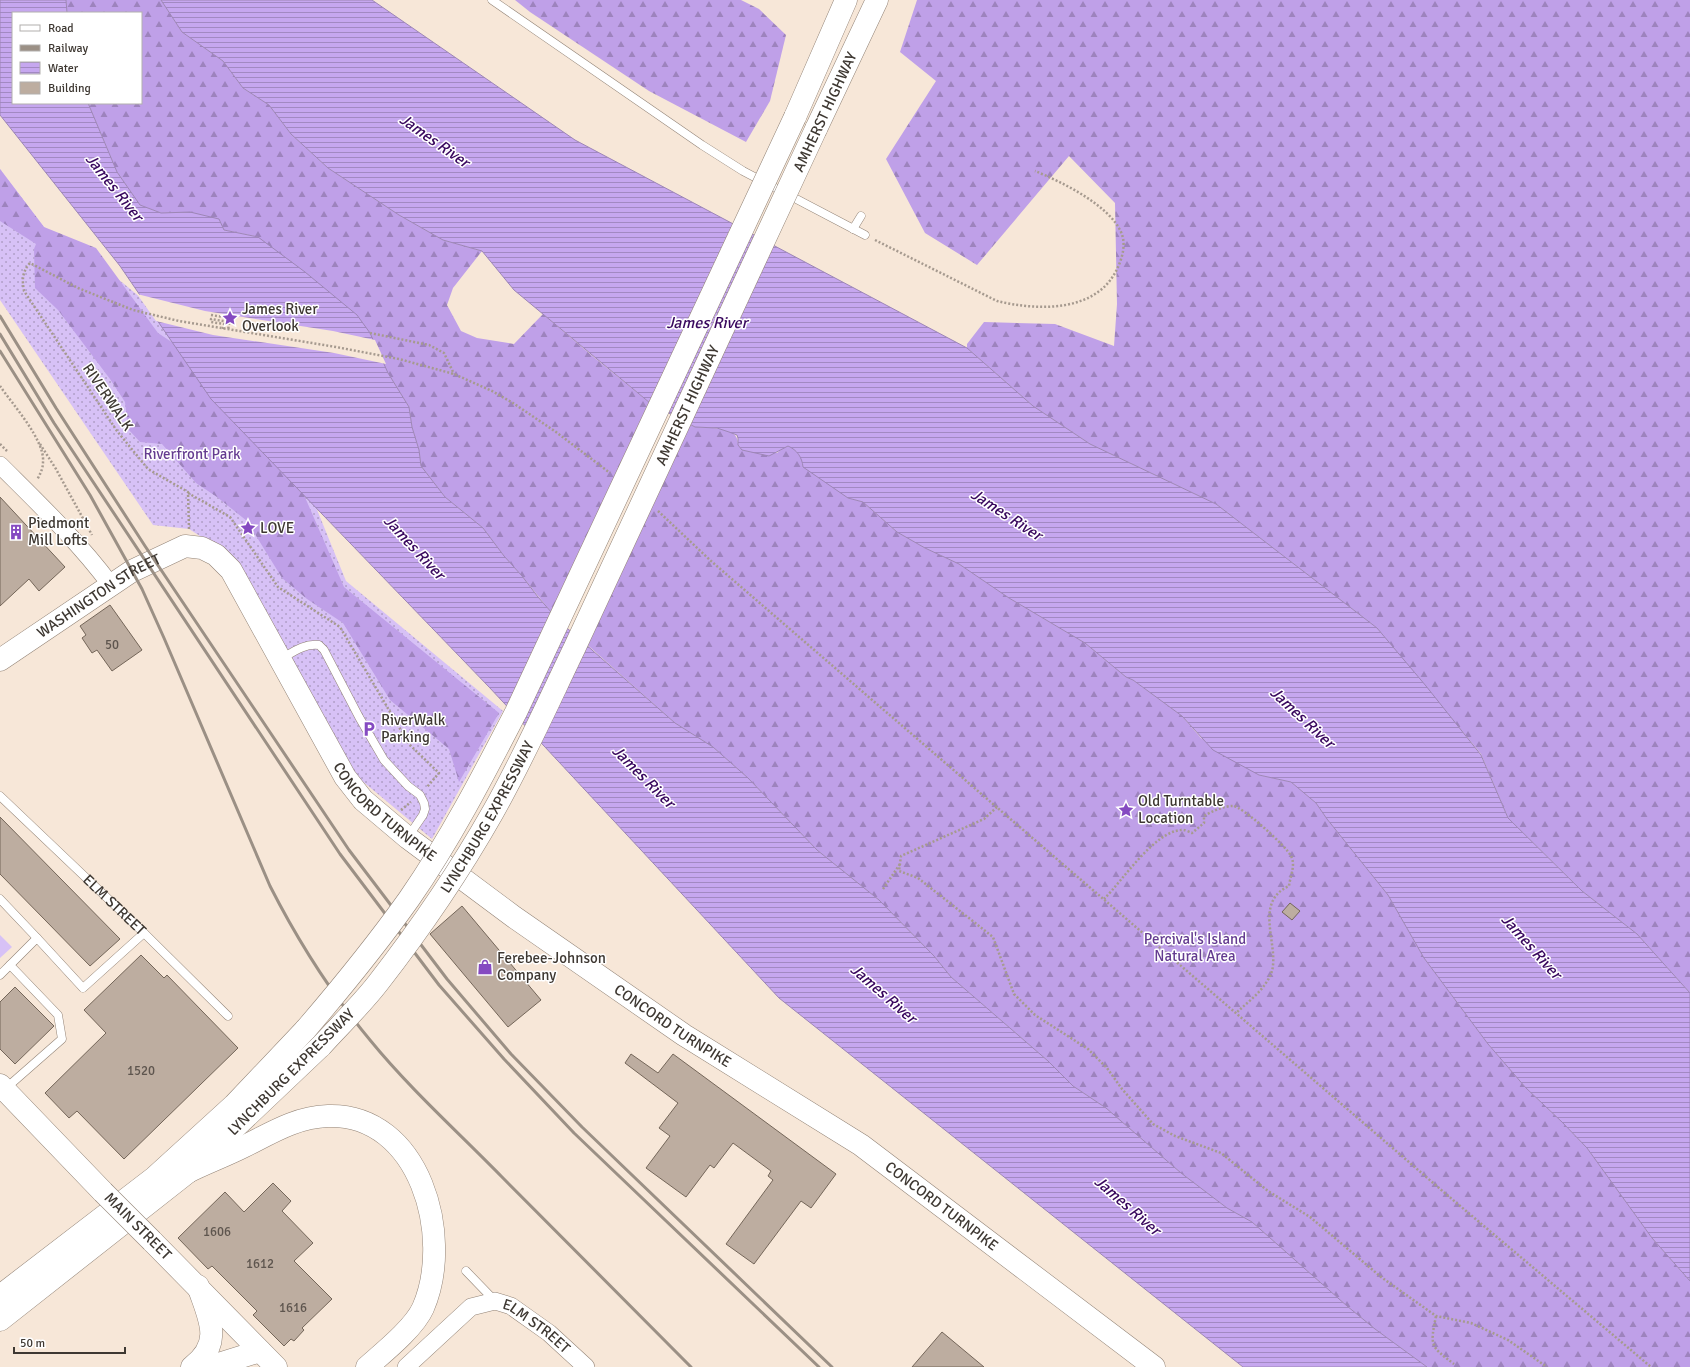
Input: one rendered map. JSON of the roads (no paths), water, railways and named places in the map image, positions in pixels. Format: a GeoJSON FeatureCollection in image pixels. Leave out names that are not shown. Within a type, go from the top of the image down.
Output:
{"type":"FeatureCollection","features":[{"type":"Feature","properties":{"kind":"main road","name":"AMHERST HIGHWAY"},"geometry":{"type":"LineString","coordinates":[[516,712],[795,117],[846,0]]}},
{"type":"Feature","properties":{"kind":"main road","name":"AMHERST HIGHWAY"},"geometry":{"type":"LineString","coordinates":[[538,723],[877,0]]}},
{"type":"Feature","properties":{"kind":"main road","name":"WASHINGTON STREET"},"geometry":{"type":"LineString","coordinates":[[0,660],[110,584],[132,571],[185,546],[202,548]]}},
{"type":"Feature","properties":{"kind":"main road","name":"CONCORD TURNPIKE"},"geometry":{"type":"LineString","coordinates":[[202,548],[216,555],[231,570],[345,777],[363,800],[408,838],[514,917],[684,1035],[861,1145],[1154,1367]]}},
{"type":"Feature","properties":{"kind":"main road","name":"LYNCHBURG EXPRESSWAY"},"geometry":{"type":"LineString","coordinates":[[0,1320],[27,1287],[155,1177],[234,1105],[306,1030],[366,958],[410,898],[446,842],[481,780],[516,712]]}},
{"type":"Feature","properties":{"kind":"main road","name":"LYNCHBURG EXPRESSWAY"},"geometry":{"type":"LineString","coordinates":[[0,1296],[27,1287],[188,1172],[321,1046],[377,984],[424,922],[493,812],[538,723]]}},
{"type":"Feature","properties":{"kind":"main road","name":"MAIN STREET"},"geometry":{"type":"LineString","coordinates":[[2,1088],[103,1192],[198,1286],[266,1362]]}},
{"type":"Feature","properties":{"kind":"main road"},"geometry":{"type":"LineString","coordinates":[[188,1172],[242,1148],[281,1127],[300,1120],[328,1116],[353,1118],[381,1130],[394,1141],[410,1162],[418,1176],[426,1197],[432,1218],[435,1255],[430,1286],[422,1309],[414,1322],[367,1367]]}},
{"type":"Feature","properties":{"kind":"main road"},"geometry":{"type":"LineString","coordinates":[[192,1367],[202,1359],[211,1339],[212,1325],[198,1286]]}},
{"type":"Feature","properties":{"kind":"main road"},"geometry":{"type":"LineString","coordinates":[[0,1289],[27,1287]]}},
{"type":"Feature","properties":{"kind":"main road"},"geometry":{"type":"LineString","coordinates":[[0,1338],[27,1287]]}},
{"type":"Feature","properties":{"kind":"main road"},"geometry":{"type":"LineString","coordinates":[[209,1367],[266,1362]]}},
{"type":"Feature","properties":{"kind":"street"},"geometry":{"type":"LineString","coordinates":[[1,468],[61,528],[96,566],[110,584]]}},
{"type":"Feature","properties":{"kind":"street","name":"ELM STREET"},"geometry":{"type":"LineString","coordinates":[[406,1367],[471,1307],[495,1301],[511,1306],[549,1333],[586,1367]]}},
{"type":"Feature","properties":{"kind":"lane"},"geometry":{"type":"LineString","coordinates":[[492,0],[626,94],[708,149],[743,171],[865,235]]}},
{"type":"Feature","properties":{"kind":"lane"},"geometry":{"type":"LineString","coordinates":[[853,229],[861,216]]}},
{"type":"Feature","properties":{"kind":"lane"},"geometry":{"type":"LineString","coordinates":[[280,660],[304,646],[312,644],[319,645],[324,650],[359,717],[384,760],[408,786],[420,795],[424,803],[425,809],[423,815],[408,838]]}},
{"type":"Feature","properties":{"kind":"lane","name":"ELM STREET"},"geometry":{"type":"LineString","coordinates":[[0,796],[144,933],[228,1016]]}},
{"type":"Feature","properties":{"kind":"lane"},"geometry":{"type":"LineString","coordinates":[[0,899],[83,988],[144,933]]}},
{"type":"Feature","properties":{"kind":"lane"},"geometry":{"type":"LineString","coordinates":[[0,975],[37,938]]}},
{"type":"Feature","properties":{"kind":"lane"},"geometry":{"type":"LineString","coordinates":[[2,1088],[62,1039],[58,1015],[10,965]]}},
{"type":"Feature","properties":{"kind":"lane"},"geometry":{"type":"LineString","coordinates":[[466,1271],[495,1301]]}},
{"type":"Feature","properties":{"kind":"water","name":"James River"},"geometry":{"type":"Polygon","coordinates":[[[0,0],[66,0],[67,12],[12,12],[12,104],[88,104],[117,172],[140,205],[161,213],[190,212],[219,219],[224,230],[258,237],[305,272],[357,315],[370,333],[388,373],[409,407],[412,427],[419,450],[421,466],[445,497],[483,528],[504,556],[559,621],[675,723],[713,747],[748,778],[817,850],[879,900],[934,956],[951,977],[1048,1061],[1073,1086],[1106,1108],[1181,1173],[1227,1208],[1252,1222],[1347,1306],[1375,1329],[1427,1367],[1243,1367],[779,998],[489,687],[211,399],[120,266],[0,115],[0,0]]]}},
{"type":"Feature","properties":{"kind":"water","name":"James River"},"geometry":{"type":"Polygon","coordinates":[[[161,0],[372,0],[575,140],[967,348],[1033,406],[1090,444],[1216,504],[1377,628],[1481,755],[1508,818],[1582,891],[1637,934],[1690,993],[1690,1281],[1652,1238],[1587,1148],[1526,1088],[1488,1044],[1424,958],[1388,895],[1316,803],[1291,782],[1259,775],[1213,750],[1182,716],[1133,680],[1126,677],[1085,643],[1009,598],[959,564],[925,548],[897,532],[863,502],[848,498],[803,467],[802,460],[798,454],[788,446],[769,456],[742,450],[738,445],[737,435],[717,428],[695,427],[650,403],[514,290],[482,251],[443,240],[399,215],[328,168],[291,134],[269,105],[243,88],[223,61],[182,32],[161,0]]]}},
{"type":"Feature","properties":{"kind":"railway"},"geometry":{"type":"LineString","coordinates":[[0,316],[56,408],[145,546],[349,850],[447,979],[511,1054],[582,1127],[832,1367]]}},
{"type":"Feature","properties":{"kind":"railway"},"geometry":{"type":"LineString","coordinates":[[0,334],[54,423],[340,854],[439,985],[504,1059],[574,1133],[819,1367]]}},
{"type":"Feature","properties":{"kind":"railway"},"geometry":{"type":"LineString","coordinates":[[0,351],[90,495],[142,589],[270,886],[292,927],[316,966],[342,1004],[401,1076],[691,1367]]}},
{"type":"Feature","properties":{"kind":"place","name":"James River Overlook"},"geometry":{"type":"Point","coordinates":[230,318]}},
{"type":"Feature","properties":{"kind":"place","name":"LOVE"},"geometry":{"type":"Point","coordinates":[248,528]}},
{"type":"Feature","properties":{"kind":"place","name":"Piedmont Mill Lofts"},"geometry":{"type":"Point","coordinates":[16,532]}},
{"type":"Feature","properties":{"kind":"place","name":"RiverWalk Parking"},"geometry":{"type":"Point","coordinates":[369,729]}},
{"type":"Feature","properties":{"kind":"place","name":"Old Turntable Location"},"geometry":{"type":"Point","coordinates":[1126,810]}},
{"type":"Feature","properties":{"kind":"place","name":"Ferebee-Johnson Company"},"geometry":{"type":"Point","coordinates":[485,967]}},
{"type":"Feature","properties":{"kind":"park label","name":"Riverfront Park"},"geometry":{"type":"Point","coordinates":[192,454]}},
{"type":"Feature","properties":{"kind":"park label","name":"Percival's Island Natural Area"},"geometry":{"type":"Point","coordinates":[1195,948]}}]}
